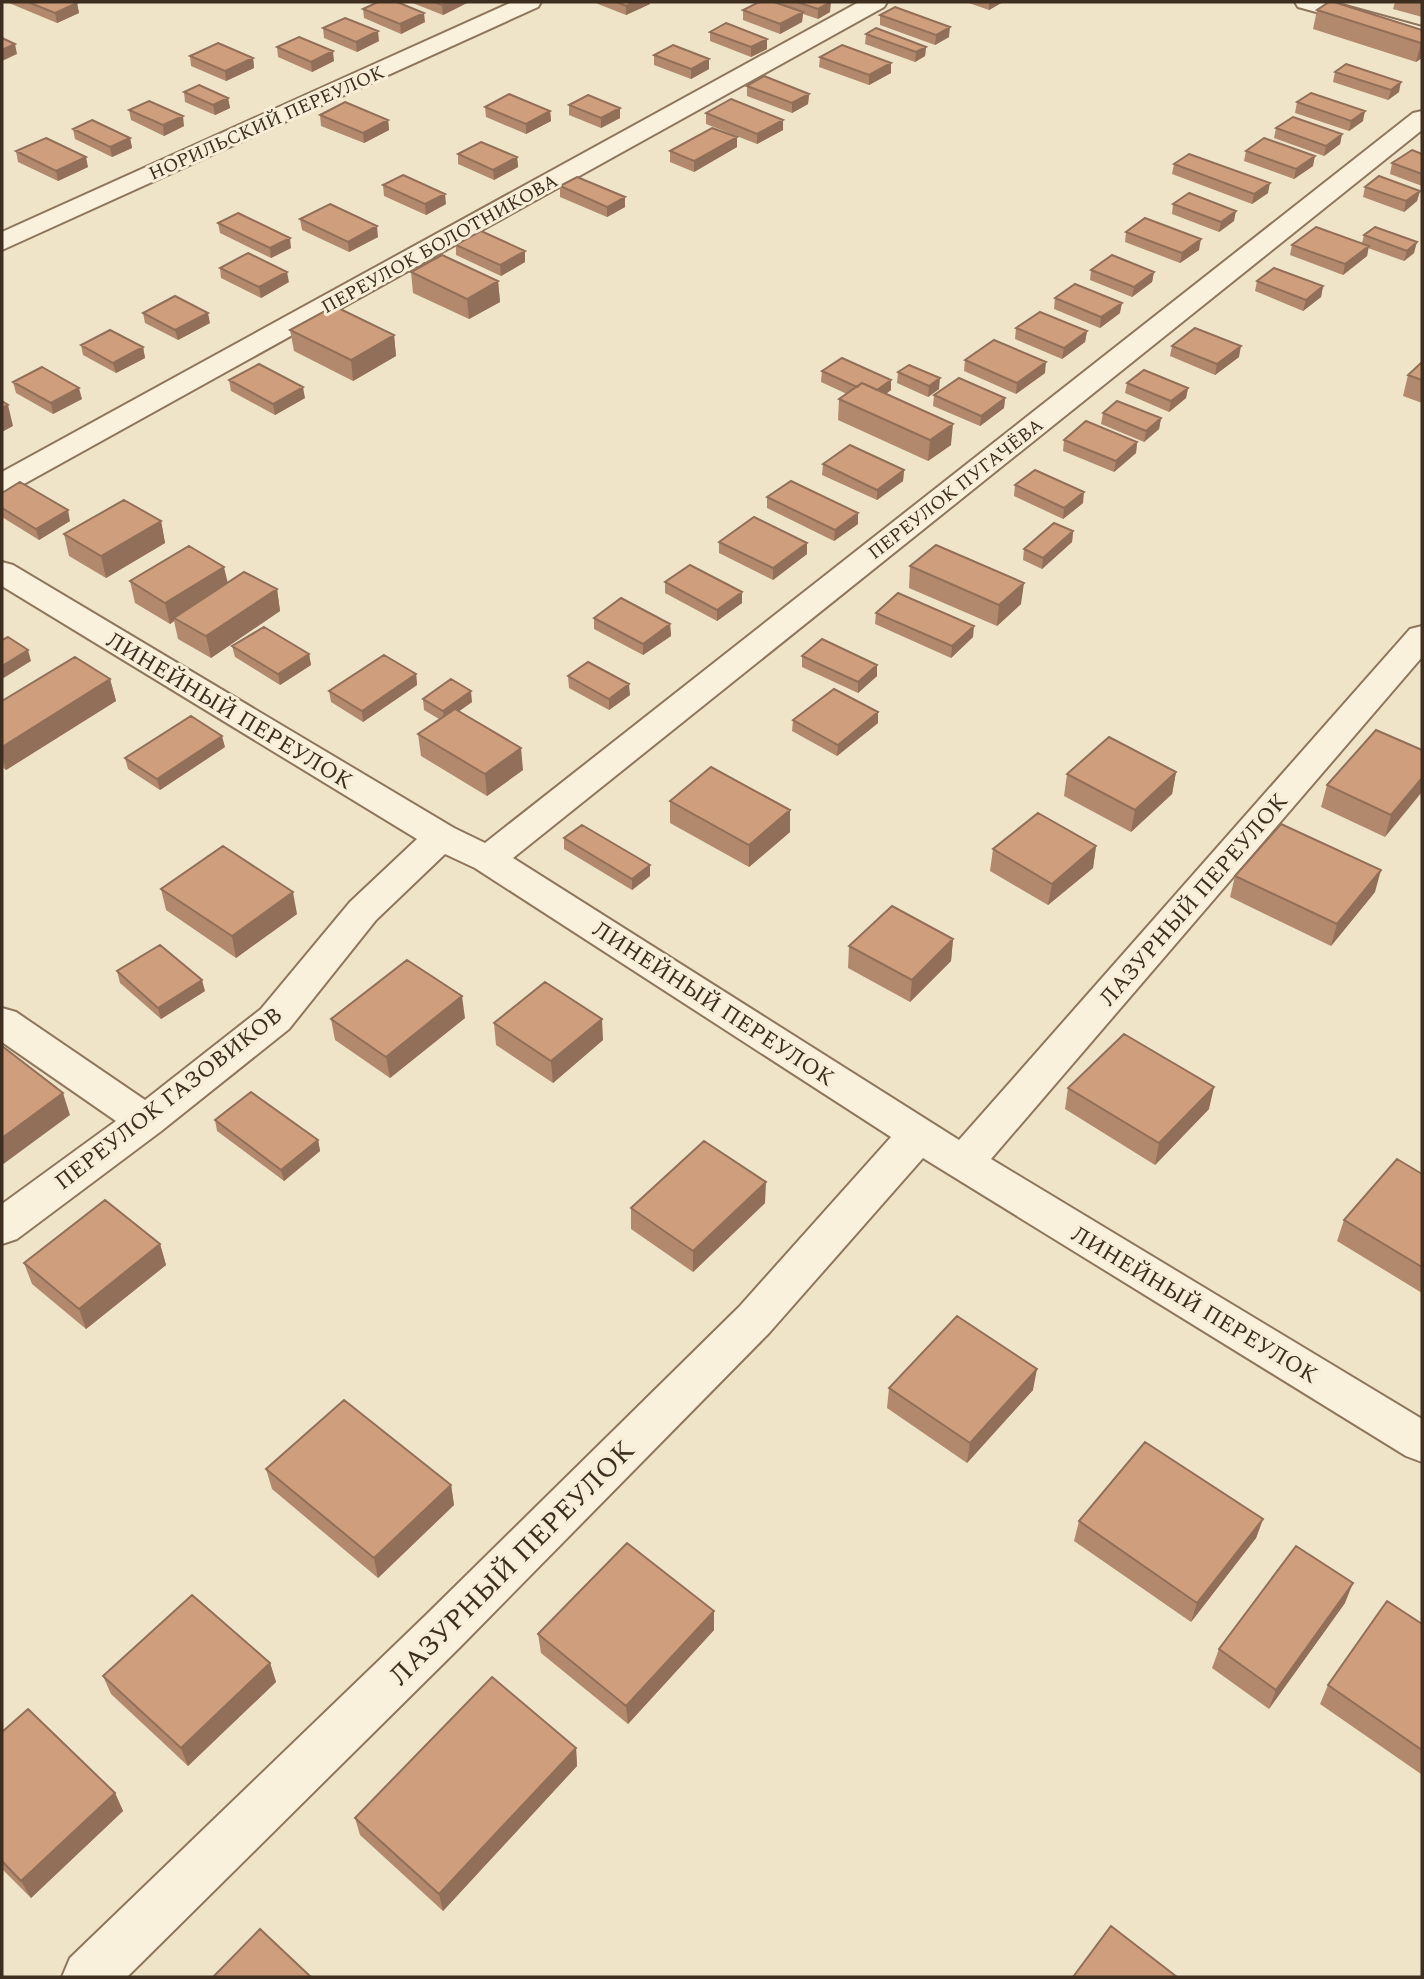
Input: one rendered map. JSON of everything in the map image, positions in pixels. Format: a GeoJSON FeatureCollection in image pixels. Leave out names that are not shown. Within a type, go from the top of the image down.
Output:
{"type":"FeatureCollection","features":[{"type":"Feature","properties":{"kind":"street","name":"НОРИЛЬСКИЙ ПЕРЕУЛОК"},"geometry":{"type":"LineString","coordinates":[[2,242],[530,2]]}},
{"type":"Feature","properties":{"kind":"street","name":"ПЕРЕУЛОК БОЛОТНИКОВА"},"geometry":{"type":"LineString","coordinates":[[2,484],[876,2]]}},
{"type":"Feature","properties":{"kind":"street"},"geometry":{"type":"LineString","coordinates":[[1307,2],[1422,34]]}},
{"type":"Feature","properties":{"kind":"street","name":"ПЕРЕУЛОК ПУГАЧЁВА"},"geometry":{"type":"LineString","coordinates":[[488,859],[1422,118]]}},
{"type":"Feature","properties":{"kind":"street","name":"ЛИНЕЙНЫЙ ПЕРЕУЛОК"},"geometry":{"type":"LineString","coordinates":[[2,572],[441,837],[488,859],[963,1163],[1422,1442]]}},
{"type":"Feature","properties":{"kind":"street","name":"ЛАЗУРНЫЙ ПЕРЕУЛОК"},"geometry":{"type":"LineString","coordinates":[[963,1163],[1422,636]]}},
{"type":"Feature","properties":{"kind":"street","name":"ПЕРЕУЛОК ГАЗОВИКОВ"},"geometry":{"type":"LineString","coordinates":[[2,1227],[146,1121],[275,1019],[363,911],[441,837]]}},
{"type":"Feature","properties":{"kind":"street"},"geometry":{"type":"LineString","coordinates":[[2,1022],[146,1121]]}},
{"type":"Feature","properties":{"kind":"street","name":"ЛАЗУРНЫЙ ПЕРЕУЛОК"},"geometry":{"type":"LineString","coordinates":[[89,1977],[443,1631],[754,1320],[919,1134]]}},
{"type":"Feature","properties":{"kind":"building"},"geometry":{"type":"Polygon","coordinates":[[[28,2],[74,2],[77,3],[55,13],[28,2]]]}},
{"type":"Feature","properties":{"kind":"building"},"geometry":{"type":"Polygon","coordinates":[[[378,2],[397,2],[424,13],[400,24],[363,9],[378,2]]]}},
{"type":"Feature","properties":{"kind":"building"},"geometry":{"type":"Polygon","coordinates":[[[617,2],[634,2],[626,6],[617,2]]]}},
{"type":"Feature","properties":{"kind":"building"},"geometry":{"type":"Polygon","coordinates":[[[759,2],[774,2],[803,12],[780,24],[743,10],[759,2]]]}},
{"type":"Feature","properties":{"kind":"building"},"geometry":{"type":"Polygon","coordinates":[[[797,2],[831,2],[818,9],[797,2]]]}},
{"type":"Feature","properties":{"kind":"building"},"geometry":{"type":"Polygon","coordinates":[[[1329,2],[1422,30],[1422,42],[1317,10],[1329,2]]]}},
{"type":"Feature","properties":{"kind":"building"},"geometry":{"type":"Polygon","coordinates":[[[895,7],[950,27],[936,35],[880,15],[895,7]]]}},
{"type":"Feature","properties":{"kind":"building"},"geometry":{"type":"Polygon","coordinates":[[[345,18],[378,31],[356,42],[323,28],[345,18]]]}},
{"type":"Feature","properties":{"kind":"building"},"geometry":{"type":"Polygon","coordinates":[[[726,23],[767,39],[751,47],[710,32],[726,23]]]}},
{"type":"Feature","properties":{"kind":"building"},"geometry":{"type":"Polygon","coordinates":[[[876,28],[926,47],[916,52],[866,34],[876,28]]]}},
{"type":"Feature","properties":{"kind":"building"},"geometry":{"type":"Polygon","coordinates":[[[299,37],[333,51],[311,62],[277,47],[299,37]]]}},
{"type":"Feature","properties":{"kind":"building"},"geometry":{"type":"Polygon","coordinates":[[[2,38],[15,44],[2,50],[2,38]]]}},
{"type":"Feature","properties":{"kind":"building"},"geometry":{"type":"Polygon","coordinates":[[[218,43],[253,58],[225,71],[190,56],[218,43]]]}},
{"type":"Feature","properties":{"kind":"building"},"geometry":{"type":"Polygon","coordinates":[[[673,45],[709,59],[691,69],[654,55],[673,45]]]}},
{"type":"Feature","properties":{"kind":"building"},"geometry":{"type":"Polygon","coordinates":[[[842,45],[891,63],[869,75],[820,57],[842,45]]]}},
{"type":"Feature","properties":{"kind":"building"},"geometry":{"type":"Polygon","coordinates":[[[1346,64],[1401,82],[1391,90],[1335,72],[1346,64]]]}},
{"type":"Feature","properties":{"kind":"building"},"geometry":{"type":"Polygon","coordinates":[[[764,76],[809,94],[792,103],[747,86],[764,76]]]}},
{"type":"Feature","properties":{"kind":"building"},"geometry":{"type":"Polygon","coordinates":[[[199,85],[228,98],[213,105],[184,92],[199,85]]]}},
{"type":"Feature","properties":{"kind":"building"},"geometry":{"type":"Polygon","coordinates":[[[1311,93],[1365,111],[1351,121],[1297,102],[1311,93]]]}},
{"type":"Feature","properties":{"kind":"building"},"geometry":{"type":"Polygon","coordinates":[[[509,94],[550,111],[526,124],[485,107],[509,94]]]}},
{"type":"Feature","properties":{"kind":"building"},"geometry":{"type":"Polygon","coordinates":[[[588,95],[620,108],[601,118],[569,105],[588,95]]]}},
{"type":"Feature","properties":{"kind":"building"},"geometry":{"type":"Polygon","coordinates":[[[731,99],[783,120],[757,134],[706,113],[731,99]]]}},
{"type":"Feature","properties":{"kind":"building"},"geometry":{"type":"Polygon","coordinates":[[[149,101],[183,116],[163,125],[129,110],[149,101]]]}},
{"type":"Feature","properties":{"kind":"building"},"geometry":{"type":"Polygon","coordinates":[[[345,102],[388,120],[363,133],[320,115],[345,102]]]}},
{"type":"Feature","properties":{"kind":"building"},"geometry":{"type":"Polygon","coordinates":[[[1293,117],[1342,134],[1326,146],[1276,128],[1293,117]]]}},
{"type":"Feature","properties":{"kind":"building"},"geometry":{"type":"Polygon","coordinates":[[[92,120],[130,138],[110,147],[73,129],[92,120]]]}},
{"type":"Feature","properties":{"kind":"building"},"geometry":{"type":"Polygon","coordinates":[[[712,128],[737,137],[694,161],[670,151],[712,128]]]}},
{"type":"Feature","properties":{"kind":"building"},"geometry":{"type":"Polygon","coordinates":[[[46,138],[86,157],[56,171],[16,151],[46,138]]]}},
{"type":"Feature","properties":{"kind":"building"},"geometry":{"type":"Polygon","coordinates":[[[1264,138],[1315,156],[1296,169],[1246,151],[1264,138]]]}},
{"type":"Feature","properties":{"kind":"building"},"geometry":{"type":"Polygon","coordinates":[[[481,142],[517,157],[493,170],[458,154],[481,142]]]}},
{"type":"Feature","properties":{"kind":"building"},"geometry":{"type":"Polygon","coordinates":[[[1412,150],[1422,154],[1422,174],[1392,163],[1412,150]]]}},
{"type":"Feature","properties":{"kind":"building"},"geometry":{"type":"Polygon","coordinates":[[[1189,154],[1270,183],[1254,194],[1174,164],[1189,154]]]}},
{"type":"Feature","properties":{"kind":"building"},"geometry":{"type":"Polygon","coordinates":[[[403,175],[445,194],[425,204],[383,185],[403,175]]]}},
{"type":"Feature","properties":{"kind":"building"},"geometry":{"type":"Polygon","coordinates":[[[1379,176],[1420,191],[1406,201],[1365,187],[1379,176]]]}},
{"type":"Feature","properties":{"kind":"building"},"geometry":{"type":"Polygon","coordinates":[[[577,177],[625,197],[607,207],[560,186],[577,177]]]}},
{"type":"Feature","properties":{"kind":"building"},"geometry":{"type":"Polygon","coordinates":[[[1189,193],[1236,211],[1221,222],[1173,204],[1189,193]]]}},
{"type":"Feature","properties":{"kind":"building"},"geometry":{"type":"Polygon","coordinates":[[[330,204],[377,226],[348,242],[300,219],[330,204]]]}},
{"type":"Feature","properties":{"kind":"building"},"geometry":{"type":"Polygon","coordinates":[[[238,213],[290,238],[270,248],[218,223],[238,213]]]}},
{"type":"Feature","properties":{"kind":"building"},"geometry":{"type":"Polygon","coordinates":[[[1145,218],[1201,239],[1182,253],[1126,232],[1145,218]]]}},
{"type":"Feature","properties":{"kind":"building"},"geometry":{"type":"Polygon","coordinates":[[[1316,227],[1369,246],[1345,264],[1292,245],[1316,227]]]}},
{"type":"Feature","properties":{"kind":"building"},"geometry":{"type":"Polygon","coordinates":[[[1375,227],[1417,242],[1407,251],[1364,235],[1375,227]]]}},
{"type":"Feature","properties":{"kind":"building"},"geometry":{"type":"Polygon","coordinates":[[[481,231],[525,251],[500,265],[456,245],[481,231]]]}},
{"type":"Feature","properties":{"kind":"building"},"geometry":{"type":"Polygon","coordinates":[[[248,253],[287,272],[259,287],[220,268],[248,253]]]}},
{"type":"Feature","properties":{"kind":"building"},"geometry":{"type":"Polygon","coordinates":[[[442,255],[498,281],[467,299],[411,272],[442,255]]]}},
{"type":"Feature","properties":{"kind":"building"},"geometry":{"type":"Polygon","coordinates":[[[1112,255],[1154,272],[1134,287],[1091,270],[1112,255]]]}},
{"type":"Feature","properties":{"kind":"building"},"geometry":{"type":"Polygon","coordinates":[[[1274,268],[1323,286],[1306,300],[1257,281],[1274,268]]]}},
{"type":"Feature","properties":{"kind":"building"},"geometry":{"type":"Polygon","coordinates":[[[1075,284],[1122,303],[1101,317],[1055,298],[1075,284]]]}},
{"type":"Feature","properties":{"kind":"building"},"geometry":{"type":"Polygon","coordinates":[[[175,296],[208,313],[175,330],[143,313],[175,296]]]}},
{"type":"Feature","properties":{"kind":"building"},"geometry":{"type":"Polygon","coordinates":[[[334,306],[394,335],[351,360],[290,330],[334,306]]]}},
{"type":"Feature","properties":{"kind":"building"},"geometry":{"type":"Polygon","coordinates":[[[1040,312],[1087,331],[1064,348],[1016,328],[1040,312]]]}},
{"type":"Feature","properties":{"kind":"building"},"geometry":{"type":"Polygon","coordinates":[[[1195,328],[1241,346],[1217,364],[1172,346],[1195,328]]]}},
{"type":"Feature","properties":{"kind":"building"},"geometry":{"type":"Polygon","coordinates":[[[110,330],[143,347],[113,363],[81,345],[110,330]]]}},
{"type":"Feature","properties":{"kind":"building"},"geometry":{"type":"Polygon","coordinates":[[[994,340],[1046,362],[1017,383],[965,360],[994,340]]]}},
{"type":"Feature","properties":{"kind":"building"},"geometry":{"type":"Polygon","coordinates":[[[842,358],[891,380],[877,390],[862,383],[857,387],[822,371],[842,358]]]}},
{"type":"Feature","properties":{"kind":"building"},"geometry":{"type":"Polygon","coordinates":[[[1422,362],[1422,380],[1408,375],[1422,362]]]}},
{"type":"Feature","properties":{"kind":"building"},"geometry":{"type":"Polygon","coordinates":[[[259,364],[303,387],[273,404],[229,380],[259,364]]]}},
{"type":"Feature","properties":{"kind":"building"},"geometry":{"type":"Polygon","coordinates":[[[909,365],[940,378],[929,386],[898,372],[909,365]]]}},
{"type":"Feature","properties":{"kind":"building"},"geometry":{"type":"Polygon","coordinates":[[[42,367],[79,388],[51,403],[13,382],[42,367]]]}},
{"type":"Feature","properties":{"kind":"building"},"geometry":{"type":"Polygon","coordinates":[[[1144,370],[1188,388],[1171,401],[1127,383],[1144,370]]]}},
{"type":"Feature","properties":{"kind":"building"},"geometry":{"type":"Polygon","coordinates":[[[959,378],[1005,398],[981,416],[934,395],[959,378]]]}},
{"type":"Feature","properties":{"kind":"building"},"geometry":{"type":"Polygon","coordinates":[[[862,383],[953,424],[930,440],[839,399],[862,383]]]}},
{"type":"Feature","properties":{"kind":"building"},"geometry":{"type":"Polygon","coordinates":[[[1117,401],[1161,418],[1146,431],[1103,413],[1117,401]]]}},
{"type":"Feature","properties":{"kind":"building"},"geometry":{"type":"Polygon","coordinates":[[[1086,421],[1137,442],[1116,461],[1064,440],[1086,421]]]}},
{"type":"Feature","properties":{"kind":"building"},"geometry":{"type":"Polygon","coordinates":[[[850,445],[904,470],[877,490],[823,464],[850,445]]]}},
{"type":"Feature","properties":{"kind":"building"},"geometry":{"type":"Polygon","coordinates":[[[1035,470],[1084,492],[1064,508],[1015,485],[1035,470]]]}},
{"type":"Feature","properties":{"kind":"building"},"geometry":{"type":"Polygon","coordinates":[[[791,481],[858,513],[835,530],[767,497],[791,481]]]}},
{"type":"Feature","properties":{"kind":"building"},"geometry":{"type":"Polygon","coordinates":[[[20,482],[68,510],[36,529],[2,508],[2,493],[20,482]]]}},
{"type":"Feature","properties":{"kind":"building"},"geometry":{"type":"Polygon","coordinates":[[[124,500],[161,521],[101,556],[64,534],[124,500]]]}},
{"type":"Feature","properties":{"kind":"building"},"geometry":{"type":"Polygon","coordinates":[[[754,517],[807,543],[773,568],[719,542],[754,517]]]}},
{"type":"Feature","properties":{"kind":"building"},"geometry":{"type":"Polygon","coordinates":[[[1054,523],[1073,531],[1043,558],[1024,549],[1054,523]]]}},
{"type":"Feature","properties":{"kind":"building"},"geometry":{"type":"Polygon","coordinates":[[[936,545],[1024,583],[999,605],[910,566],[936,545]]]}},
{"type":"Feature","properties":{"kind":"building"},"geometry":{"type":"Polygon","coordinates":[[[189,546],[224,567],[165,603],[130,581],[189,546]]]}},
{"type":"Feature","properties":{"kind":"building"},"geometry":{"type":"Polygon","coordinates":[[[690,565],[742,592],[717,610],[665,582],[690,565]]]}},
{"type":"Feature","properties":{"kind":"building"},"geometry":{"type":"Polygon","coordinates":[[[244,572],[277,589],[206,636],[174,618],[244,572]]]}},
{"type":"Feature","properties":{"kind":"building"},"geometry":{"type":"Polygon","coordinates":[[[898,593],[974,626],[952,646],[876,613],[898,593]]]}},
{"type":"Feature","properties":{"kind":"building"},"geometry":{"type":"Polygon","coordinates":[[[621,598],[670,624],[643,644],[594,618],[621,598]]]}},
{"type":"Feature","properties":{"kind":"building"},"geometry":{"type":"Polygon","coordinates":[[[264,627],[309,654],[278,674],[232,646],[264,627]]]}},
{"type":"Feature","properties":{"kind":"building"},"geometry":{"type":"Polygon","coordinates":[[[8,637],[28,650],[2,666],[2,640],[8,637]]]}},
{"type":"Feature","properties":{"kind":"building"},"geometry":{"type":"Polygon","coordinates":[[[822,639],[877,665],[858,682],[802,656],[822,639]]]}},
{"type":"Feature","properties":{"kind":"building"},"geometry":{"type":"Polygon","coordinates":[[[384,655],[416,674],[362,711],[329,691],[384,655]]]}},
{"type":"Feature","properties":{"kind":"building"},"geometry":{"type":"Polygon","coordinates":[[[75,657],[110,679],[2,747],[2,701],[75,657]]]}},
{"type":"Feature","properties":{"kind":"building"},"geometry":{"type":"Polygon","coordinates":[[[588,662],[629,684],[609,699],[568,676],[588,662]]]}},
{"type":"Feature","properties":{"kind":"building"},"geometry":{"type":"Polygon","coordinates":[[[451,679],[471,691],[443,711],[423,699],[451,679]]]}},
{"type":"Feature","properties":{"kind":"building"},"geometry":{"type":"Polygon","coordinates":[[[834,689],[878,712],[838,745],[793,720],[834,689]]]}},
{"type":"Feature","properties":{"kind":"building"},"geometry":{"type":"Polygon","coordinates":[[[455,709],[521,748],[485,774],[418,734],[455,709]]]}},
{"type":"Feature","properties":{"kind":"building"},"geometry":{"type":"Polygon","coordinates":[[[191,716],[222,736],[157,779],[125,758],[191,716]]]}},
{"type":"Feature","properties":{"kind":"building"},"geometry":{"type":"Polygon","coordinates":[[[1376,730],[1422,750],[1422,778],[1391,815],[1327,785],[1376,730]]]}},
{"type":"Feature","properties":{"kind":"building"},"geometry":{"type":"Polygon","coordinates":[[[1109,737],[1176,772],[1135,810],[1067,774],[1109,737]]]}},
{"type":"Feature","properties":{"kind":"building"},"geometry":{"type":"Polygon","coordinates":[[[711,767],[790,810],[749,845],[670,801],[711,767]]]}},
{"type":"Feature","properties":{"kind":"building"},"geometry":{"type":"Polygon","coordinates":[[[1038,813],[1096,846],[1052,884],[993,849],[1038,813]]]}},
{"type":"Feature","properties":{"kind":"building"},"geometry":{"type":"Polygon","coordinates":[[[1281,824],[1381,870],[1337,924],[1235,876],[1281,824]]]}},
{"type":"Feature","properties":{"kind":"building"},"geometry":{"type":"Polygon","coordinates":[[[582,825],[650,865],[632,879],[564,838],[582,825]]]}},
{"type":"Feature","properties":{"kind":"building"},"geometry":{"type":"Polygon","coordinates":[[[223,846],[293,892],[232,936],[161,889],[223,846]]]}},
{"type":"Feature","properties":{"kind":"building"},"geometry":{"type":"Polygon","coordinates":[[[892,906],[953,939],[912,980],[849,946],[892,906]]]}},
{"type":"Feature","properties":{"kind":"building"},"geometry":{"type":"Polygon","coordinates":[[[160,945],[202,980],[158,1008],[117,971],[160,945]]]}},
{"type":"Feature","properties":{"kind":"building"},"geometry":{"type":"Polygon","coordinates":[[[407,960],[462,996],[386,1057],[331,1019],[407,960]]]}},
{"type":"Feature","properties":{"kind":"building"},"geometry":{"type":"Polygon","coordinates":[[[545,982],[602,1019],[551,1061],[494,1023],[545,982]]]}},
{"type":"Feature","properties":{"kind":"building"},"geometry":{"type":"Polygon","coordinates":[[[1124,1034],[1214,1087],[1159,1143],[1068,1088],[1124,1034]]]}},
{"type":"Feature","properties":{"kind":"building"},"geometry":{"type":"Polygon","coordinates":[[[2,1046],[63,1093],[2,1138],[2,1046]]]}},
{"type":"Feature","properties":{"kind":"building"},"geometry":{"type":"Polygon","coordinates":[[[251,1092],[318,1140],[281,1170],[215,1120],[251,1092]]]}},
{"type":"Feature","properties":{"kind":"building"},"geometry":{"type":"Polygon","coordinates":[[[704,1141],[766,1182],[693,1251],[631,1208],[704,1141]]]}},
{"type":"Feature","properties":{"kind":"building"},"geometry":{"type":"Polygon","coordinates":[[[1397,1159],[1422,1174],[1422,1267],[1344,1220],[1397,1159]]]}},
{"type":"Feature","properties":{"kind":"building"},"geometry":{"type":"Polygon","coordinates":[[[105,1200],[160,1244],[79,1309],[24,1263],[105,1200]]]}},
{"type":"Feature","properties":{"kind":"building"},"geometry":{"type":"Polygon","coordinates":[[[957,1316],[1037,1369],[970,1443],[889,1388],[957,1316]]]}},
{"type":"Feature","properties":{"kind":"building"},"geometry":{"type":"Polygon","coordinates":[[[344,1400],[451,1485],[374,1558],[266,1469],[344,1400]]]}},
{"type":"Feature","properties":{"kind":"building"},"geometry":{"type":"Polygon","coordinates":[[[1145,1442],[1263,1519],[1197,1603],[1079,1521],[1145,1442]]]}},
{"type":"Feature","properties":{"kind":"building"},"geometry":{"type":"Polygon","coordinates":[[[627,1543],[714,1611],[626,1706],[538,1634],[627,1543]]]}},
{"type":"Feature","properties":{"kind":"building"},"geometry":{"type":"Polygon","coordinates":[[[1296,1546],[1353,1583],[1276,1690],[1219,1649],[1296,1546]]]}},
{"type":"Feature","properties":{"kind":"building"},"geometry":{"type":"Polygon","coordinates":[[[192,1595],[270,1663],[181,1748],[103,1676],[192,1595]]]}},
{"type":"Feature","properties":{"kind":"building"},"geometry":{"type":"Polygon","coordinates":[[[1387,1601],[1422,1624],[1422,1750],[1328,1685],[1387,1601]]]}},
{"type":"Feature","properties":{"kind":"building"},"geometry":{"type":"Polygon","coordinates":[[[492,1677],[576,1748],[439,1894],[355,1818],[492,1677]]]}},
{"type":"Feature","properties":{"kind":"building"},"geometry":{"type":"Polygon","coordinates":[[[28,1709],[115,1793],[21,1881],[2,1861],[2,1732],[28,1709]]]}},
{"type":"Feature","properties":{"kind":"building"},"geometry":{"type":"Polygon","coordinates":[[[1111,1926],[1177,1977],[1073,1977],[1111,1926]]]}},
{"type":"Feature","properties":{"kind":"building"},"geometry":{"type":"Polygon","coordinates":[[[260,1929],[311,1977],[213,1977],[260,1929]]]}}]}
